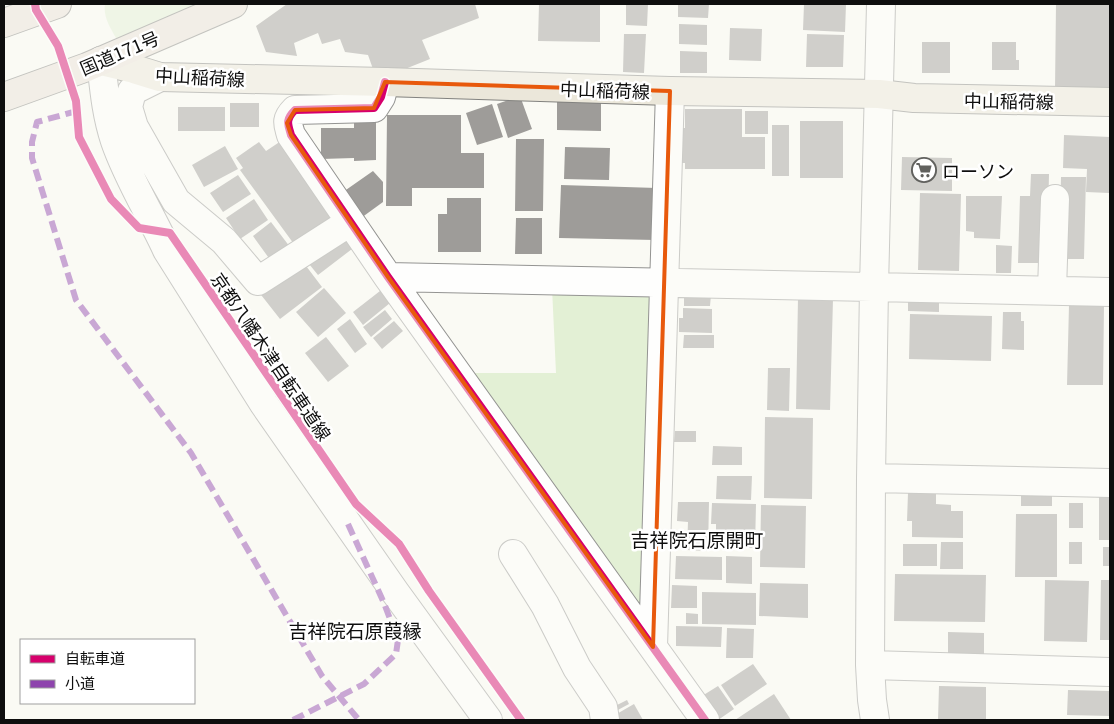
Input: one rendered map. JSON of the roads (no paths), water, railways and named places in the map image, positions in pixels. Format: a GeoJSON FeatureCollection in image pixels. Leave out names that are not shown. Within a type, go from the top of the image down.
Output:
{"type":"FeatureCollection","features":[{"type":"Feature","properties":{"kind":"highway"},"geometry":{"type":"LineString","coordinates":[[4,23],[56,4]]}},
{"type":"Feature","properties":{"kind":"highway","name":"国道171号"},"geometry":{"type":"LineString","coordinates":[[4,97],[94,64],[233,4]]}},
{"type":"Feature","properties":{"kind":"main road","name":"中山稲荷線"},"geometry":{"type":"LineString","coordinates":[[94,64],[134,69],[160,77],[670,91],[879,94],[914,98],[1110,102]]}},
{"type":"Feature","properties":{"kind":"street"},"geometry":{"type":"LineString","coordinates":[[874,720],[870,665],[871,478],[881,4]]}},
{"type":"Feature","properties":{"kind":"street"},"geometry":{"type":"LineString","coordinates":[[94,64],[115,141],[131,180],[167,250],[270,412],[395,592],[488,720]]}},
{"type":"Feature","properties":{"kind":"street"},"geometry":{"type":"LineString","coordinates":[[160,77],[132,91],[128,107],[134,127],[176,201],[224,241],[258,281],[350,222]]}},
{"type":"Feature","properties":{"kind":"street"},"geometry":{"type":"LineString","coordinates":[[386,82],[381,97],[374,108],[295,110],[290,115],[288,123],[291,136],[388,278],[705,720]]}},
{"type":"Feature","properties":{"kind":"street"},"geometry":{"type":"LineString","coordinates":[[653,647],[670,91]]}},
{"type":"Feature","properties":{"kind":"street"},"geometry":{"type":"LineString","coordinates":[[1052,290],[1055,198]]}},
{"type":"Feature","properties":{"kind":"street"},"geometry":{"type":"LineString","coordinates":[[388,278],[1110,292]]}},
{"type":"Feature","properties":{"kind":"street"},"geometry":{"type":"LineString","coordinates":[[871,478],[1110,483]]}},
{"type":"Feature","properties":{"kind":"street"},"geometry":{"type":"LineString","coordinates":[[513,554],[545,605],[577,668],[603,707],[605,720]]}},
{"type":"Feature","properties":{"kind":"street"},"geometry":{"type":"LineString","coordinates":[[870,665],[1110,672]]}},
{"type":"Feature","properties":{"kind":"place","name":"ローソン"},"geometry":{"type":"Point","coordinates":[924,170]}},
{"type":"Feature","properties":{"kind":"district","name":"吉祥院石原開町"},"geometry":{"type":"Point","coordinates":[697,538]}},
{"type":"Feature","properties":{"kind":"district","name":"吉祥院石原葭縁"},"geometry":{"type":"Point","coordinates":[355,629]}}]}
